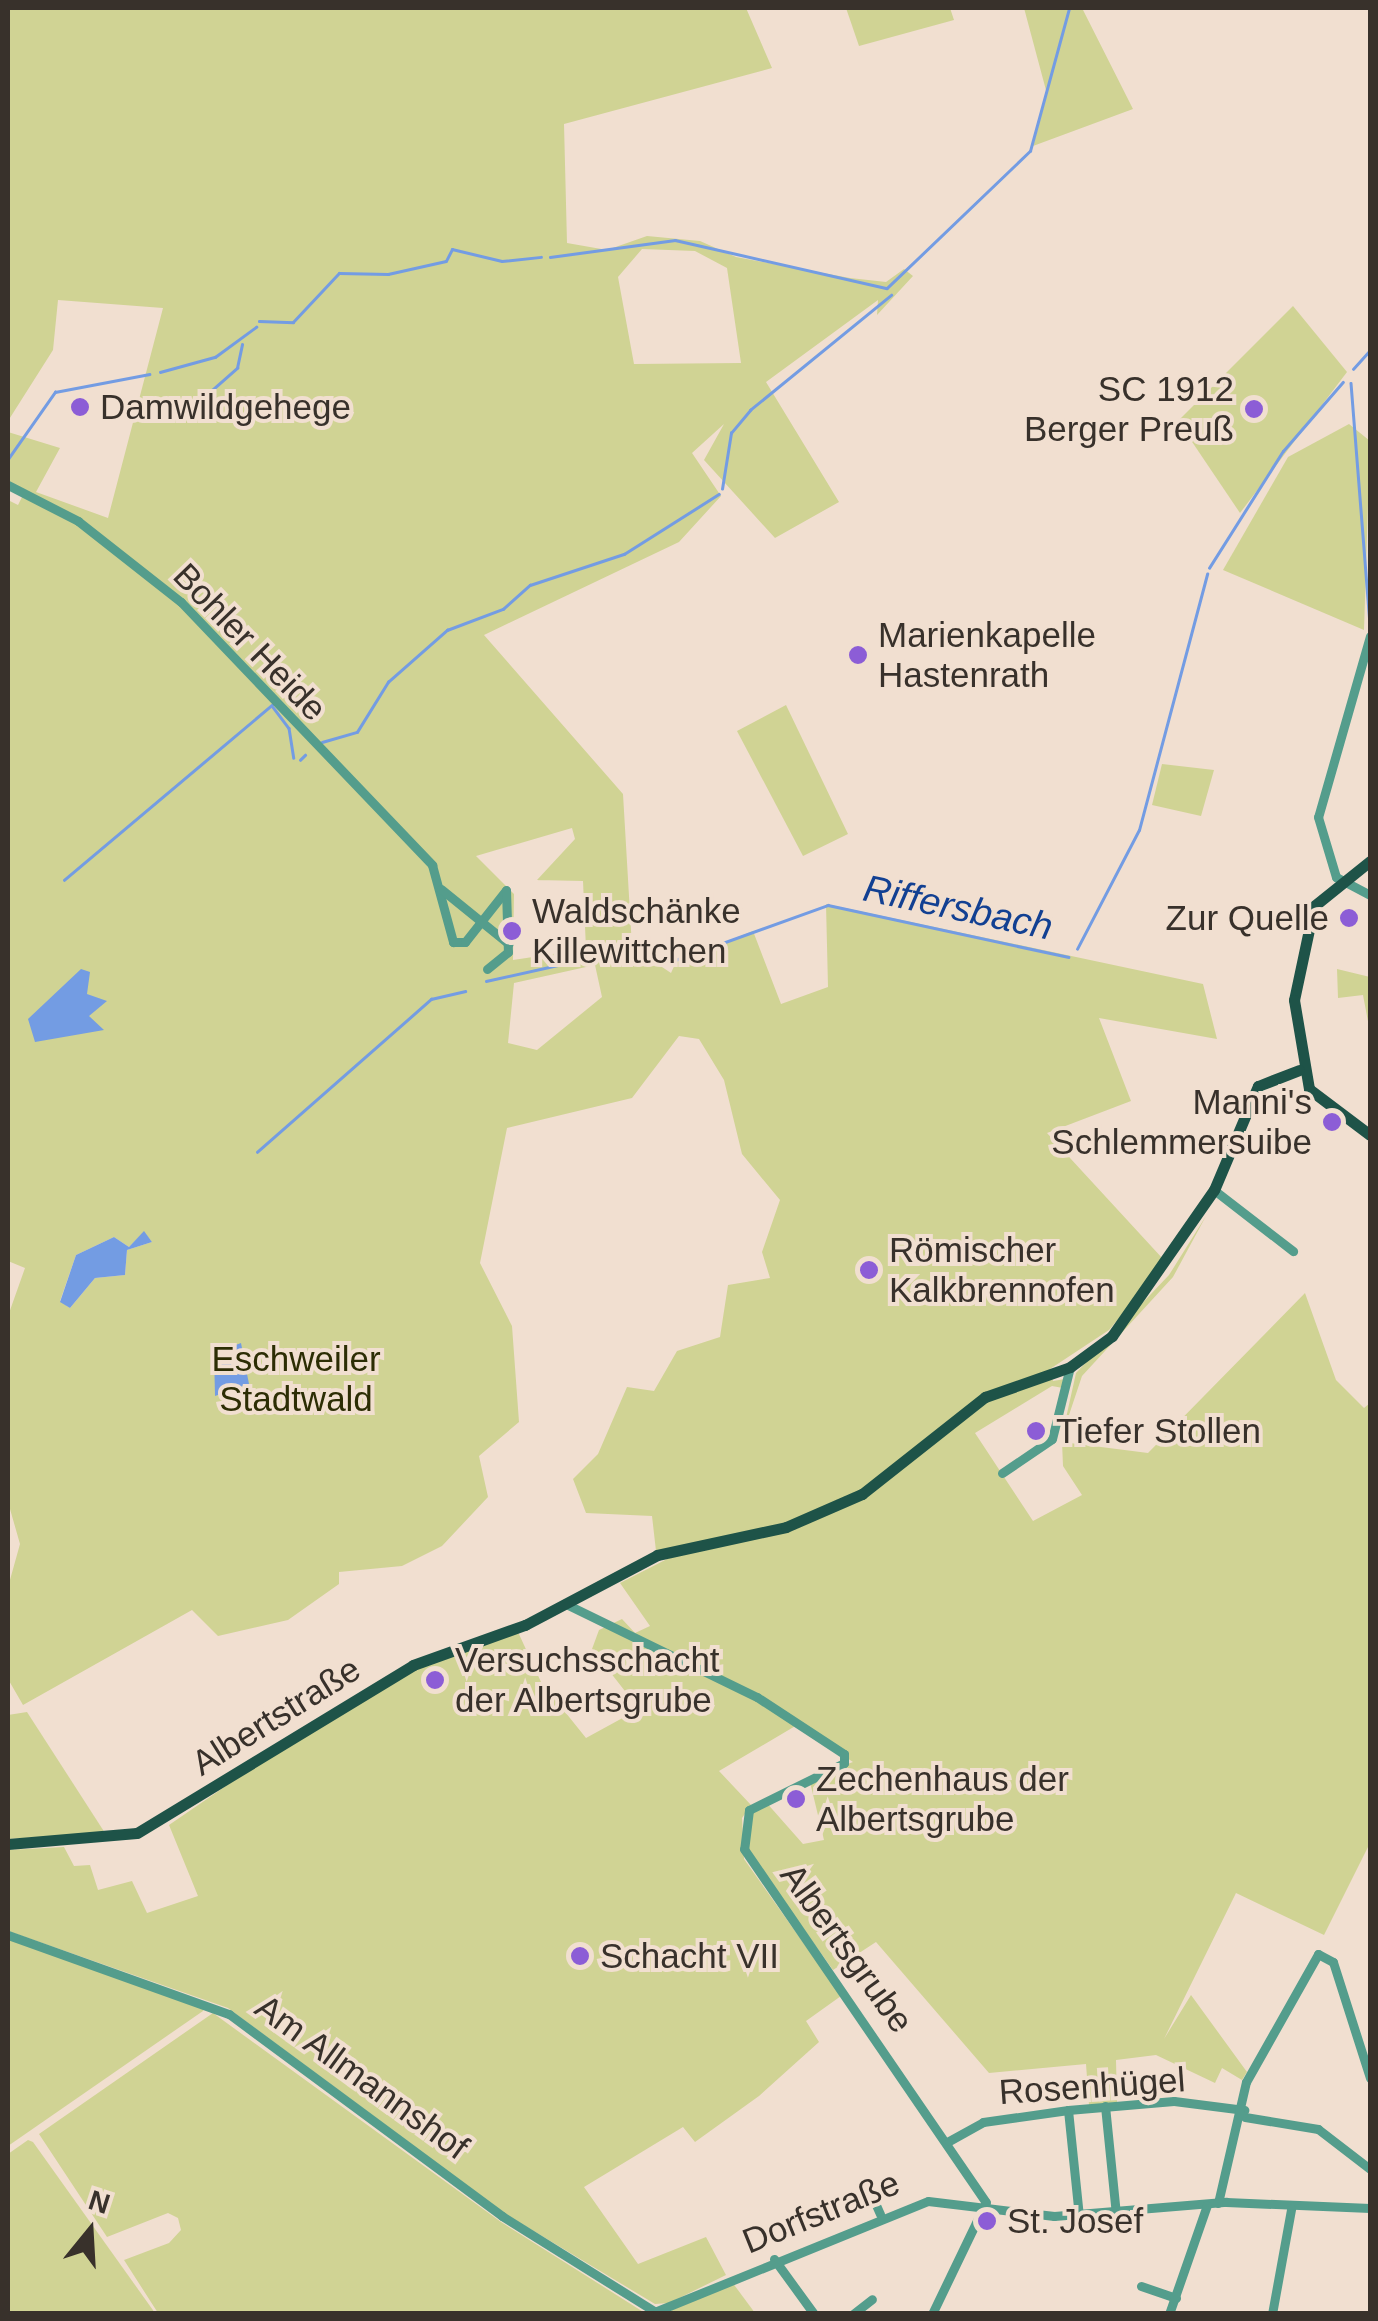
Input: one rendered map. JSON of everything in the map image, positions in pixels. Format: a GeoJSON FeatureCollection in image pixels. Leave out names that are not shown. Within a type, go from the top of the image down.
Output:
{"type":"FeatureCollection","features":[{"type":"Feature","properties":{"kind":"main road"},"geometry":{"type":"LineString","coordinates":[[1370,861],[1342,882],[1305,923],[1294,1000],[1299,1070],[1314,1097],[1370,1134]]}},
{"type":"Feature","properties":{"kind":"main road","name":"Albertstraße"},"geometry":{"type":"LineString","coordinates":[[8,1844],[137,1833],[413,1665],[568,1605],[657,1556],[826,1512],[985,1397],[1070,1368],[1150,1292],[1214,1190],[1258,1086],[1299,1070]]}},
{"type":"Feature","properties":{"kind":"street","name":"Bohler Heide"},"geometry":{"type":"LineString","coordinates":[[8,485],[78,520],[181,602],[432,864],[440,890]]}},
{"type":"Feature","properties":{"kind":"street"},"geometry":{"type":"LineString","coordinates":[[1370,636],[1320,786],[1322,835],[1342,882],[1370,894]]}},
{"type":"Feature","properties":{"kind":"street"},"geometry":{"type":"LineString","coordinates":[[440,890],[449,938],[465,942],[506,890],[509,944],[488,970]]}},
{"type":"Feature","properties":{"kind":"street"},"geometry":{"type":"LineString","coordinates":[[440,890],[509,944]]}},
{"type":"Feature","properties":{"kind":"street"},"geometry":{"type":"LineString","coordinates":[[1214,1190],[1292,1251]]}},
{"type":"Feature","properties":{"kind":"street"},"geometry":{"type":"LineString","coordinates":[[1002,1473],[1052,1439],[1070,1368]]}},
{"type":"Feature","properties":{"kind":"street","name":"Albertsgrube"},"geometry":{"type":"LineString","coordinates":[[568,1605],[770,1704],[844,1754],[844,1763],[756,1804],[744,1819],[744,1848],[950,2140],[986,2202]]}},
{"type":"Feature","properties":{"kind":"street","name":"Am Allmannshof"},"geometry":{"type":"LineString","coordinates":[[8,1935],[229,2014],[502,2216],[658,2312]]}},
{"type":"Feature","properties":{"kind":"street"},"geometry":{"type":"LineString","coordinates":[[1169,2314],[1244,2114],[1246,2082],[1322,1953],[1333,1962],[1370,2078]]}},
{"type":"Feature","properties":{"kind":"street"},"geometry":{"type":"LineString","coordinates":[[1105,2106],[1116,2215]]}},
{"type":"Feature","properties":{"kind":"street","name":"Rosenhügel"},"geometry":{"type":"LineString","coordinates":[[950,2140],[984,2122],[1105,2106],[1244,2114],[1318,2129],[1369,2164]]}},
{"type":"Feature","properties":{"kind":"street"},"geometry":{"type":"LineString","coordinates":[[1068,2110],[1080,2216]]}},
{"type":"Feature","properties":{"kind":"street"},"geometry":{"type":"LineString","coordinates":[[872,2196],[880,2214]]}},
{"type":"Feature","properties":{"kind":"street","name":"Dorfstraße"},"geometry":{"type":"LineString","coordinates":[[658,2312],[880,2214],[928,2200],[986,2202],[1080,2216],[1213,2204],[1291,2209],[1370,2208]]}},
{"type":"Feature","properties":{"kind":"street"},"geometry":{"type":"LineString","coordinates":[[932,2314],[986,2202]]}},
{"type":"Feature","properties":{"kind":"street"},"geometry":{"type":"LineString","coordinates":[[1272,2314],[1291,2209]]}},
{"type":"Feature","properties":{"kind":"street"},"geometry":{"type":"LineString","coordinates":[[774,2259],[814,2314]]}},
{"type":"Feature","properties":{"kind":"street"},"geometry":{"type":"LineString","coordinates":[[1141,2286],[1176,2298]]}},
{"type":"Feature","properties":{"kind":"street"},"geometry":{"type":"LineString","coordinates":[[854,2313],[872,2299]]}},
{"type":"Feature","properties":{"kind":"green space","name":"Eschweiler Stadtwald"},"geometry":{"type":"Polygon","coordinates":[[[8,8],[746,8],[772,68],[564,124],[567,243],[607,250],[647,236],[700,241],[736,257],[850,278],[886,282],[904,269],[913,276],[877,315],[878,300],[766,382],[839,502],[775,538],[704,460],[724,424],[692,453],[721,496],[679,542],[484,635],[623,794],[632,947],[671,973],[676,962],[753,931],[781,1004],[828,987],[826,904],[1203,984],[1217,1039],[1099,1018],[1131,1101],[1047,1133],[1163,1259],[1209,1189],[1158,1271],[1109,1330],[1050,1369],[1053,1381],[1071,1378],[1063,1404],[1063,1388],[1052,1386],[975,1433],[1033,1521],[1082,1495],[1063,1466],[1062,1442],[1148,1453],[1305,1293],[1336,1380],[1364,1408],[1370,1403],[1370,1843],[1324,1935],[1236,1893],[1164,2039],[1191,1995],[1247,2072],[1242,2080],[1222,2068],[1215,2083],[1156,2055],[1116,2060],[1117,2103],[1089,2105],[1086,2064],[989,2073],[876,1942],[833,1970],[746,1848],[746,1820],[765,1801],[803,1844],[824,1840],[809,1778],[853,1762],[797,1725],[719,1771],[751,1805],[742,1818],[744,1859],[841,1996],[806,2021],[819,2042],[759,2096],[695,2142],[683,2127],[584,2187],[638,2264],[706,2237],[726,2275],[669,2303],[655,2304],[507,2215],[228,2008],[8,1931],[8,1850],[64,1847],[74,1866],[90,1865],[98,1890],[132,1881],[147,1913],[198,1896],[169,1825],[312,1727],[415,1670],[492,1641],[518,1632],[541,1682],[586,1738],[639,1709],[592,1649],[599,1630],[622,1619],[635,1633],[650,1626],[620,1583],[671,1557],[656,1551],[652,1516],[586,1513],[573,1479],[598,1454],[627,1387],[654,1391],[677,1351],[720,1337],[728,1285],[770,1278],[762,1252],[780,1200],[742,1154],[724,1080],[699,1039],[679,1036],[632,1098],[507,1128],[480,1263],[512,1326],[519,1422],[479,1456],[488,1497],[442,1546],[402,1566],[339,1572],[339,1584],[288,1620],[218,1636],[192,1610],[23,1705],[8,1679],[8,1587],[20,1544],[8,1502],[8,1316],[25,1268],[8,1261],[8,500],[18,505],[24,493],[8,485],[8,432],[60,448],[36,492],[108,518],[163,308],[58,300],[53,350],[8,421],[8,8]],[[642,249],[618,277],[634,364],[741,363],[727,268],[695,251],[642,249]],[[572,828],[476,856],[514,894],[513,960],[586,949],[583,881],[537,880],[575,839],[572,828]],[[595,965],[514,983],[508,1043],[537,1050],[602,997],[595,965]],[[144,1232],[129,1247],[114,1237],[76,1255],[60,1301],[70,1308],[95,1278],[125,1275],[127,1250],[152,1242],[144,1232]]]}},
{"type":"Feature","properties":{"kind":"green space"},"geometry":{"type":"Polygon","coordinates":[[[846,8],[950,8],[954,20],[859,46],[846,8]]]}},
{"type":"Feature","properties":{"kind":"green space"},"geometry":{"type":"Polygon","coordinates":[[[1024,8],[1082,8],[1133,109],[1033,146],[1047,94],[1024,8]]]}},
{"type":"Feature","properties":{"kind":"green space","name":"SC 1912 Berger Preuß"},"geometry":{"type":"Polygon","coordinates":[[[1293,306],[1347,372],[1240,513],[1178,421],[1293,306]]]}},
{"type":"Feature","properties":{"kind":"green space"},"geometry":{"type":"Polygon","coordinates":[[[1349,424],[1370,441],[1364,630],[1223,570],[1288,457],[1349,424]]]}},
{"type":"Feature","properties":{"kind":"green space"},"geometry":{"type":"Polygon","coordinates":[[[786,705],[848,834],[803,856],[737,731],[786,705]]]}},
{"type":"Feature","properties":{"kind":"green space"},"geometry":{"type":"Polygon","coordinates":[[[1162,764],[1214,770],[1201,816],[1152,805],[1162,764]]]}},
{"type":"Feature","properties":{"kind":"green space"},"geometry":{"type":"Polygon","coordinates":[[[1337,969],[1370,977],[1370,1032],[1363,995],[1338,998],[1337,969]]]}},
{"type":"Feature","properties":{"kind":"green space"},"geometry":{"type":"Polygon","coordinates":[[[1206,1216],[1173,1277],[1082,1376],[1062,1436],[1076,1373],[1169,1275],[1206,1216]]]}},
{"type":"Feature","properties":{"kind":"green space"},"geometry":{"type":"Polygon","coordinates":[[[27,1712],[105,1833],[8,1839],[8,1715],[27,1712]]]}},
{"type":"Feature","properties":{"kind":"green space"},"geometry":{"type":"Polygon","coordinates":[[[8,1938],[204,2009],[8,2146],[8,1938]]]}},
{"type":"Feature","properties":{"kind":"green space"},"geometry":{"type":"Polygon","coordinates":[[[213,2013],[501,2222],[645,2313],[158,2313],[124,2260],[169,2243],[181,2230],[178,2218],[168,2213],[107,2237],[39,2134],[213,2013]]]}},
{"type":"Feature","properties":{"kind":"green space"},"geometry":{"type":"Polygon","coordinates":[[[28,2140],[155,2313],[8,2313],[8,2154],[28,2140]]]}},
{"type":"Feature","properties":{"kind":"green space"},"geometry":{"type":"Polygon","coordinates":[[[732,2282],[755,2313],[668,2314],[674,2308],[732,2282]]]}},
{"type":"Feature","properties":{"kind":"water"},"geometry":{"type":"Polygon","coordinates":[[[81,969],[90,972],[87,994],[107,1001],[89,1016],[104,1030],[35,1042],[28,1019],[81,969]]]}},
{"type":"Feature","properties":{"kind":"water"},"geometry":{"type":"Polygon","coordinates":[[[144,1231],[152,1242],[127,1250],[125,1275],[95,1278],[70,1308],[60,1302],[76,1255],[114,1237],[129,1247],[144,1231]]]}},
{"type":"Feature","properties":{"kind":"water"},"geometry":{"type":"Polygon","coordinates":[[[241,1343],[249,1384],[215,1396],[214,1353],[241,1343]]]}},
{"type":"Feature","properties":{"kind":"waterway"},"geometry":{"type":"LineString","coordinates":[[550,257],[675,240],[887,288],[1030,151],[1069,8]]}},
{"type":"Feature","properties":{"kind":"waterway"},"geometry":{"type":"LineString","coordinates":[[259,321],[293,322],[339,273],[388,274],[446,261],[452,249],[502,261],[541,257]]}},
{"type":"Feature","properties":{"kind":"waterway"},"geometry":{"type":"LineString","coordinates":[[722,489],[731,433],[750,410],[891,295]]}},
{"type":"Feature","properties":{"kind":"waterway"},"geometry":{"type":"LineString","coordinates":[[160,372],[215,357],[256,327]]}},
{"type":"Feature","properties":{"kind":"waterway"},"geometry":{"type":"LineString","coordinates":[[178,420],[237,368],[242,345]]}},
{"type":"Feature","properties":{"kind":"waterway","name":"Riffersbach"},"geometry":{"type":"LineString","coordinates":[[1353,369],[1370,350]]}},
{"type":"Feature","properties":{"kind":"waterway"},"geometry":{"type":"LineString","coordinates":[[8,459],[55,392],[149,374]]}},
{"type":"Feature","properties":{"kind":"waterway","name":"Riffersbach"},"geometry":{"type":"LineString","coordinates":[[1209,568],[1283,451],[1343,382]]}},
{"type":"Feature","properties":{"kind":"waterway"},"geometry":{"type":"LineString","coordinates":[[1351,383],[1370,625]]}},
{"type":"Feature","properties":{"kind":"waterway"},"geometry":{"type":"LineString","coordinates":[[322,742],[357,732],[388,682],[447,630],[503,609],[530,585],[624,554],[719,494]]}},
{"type":"Feature","properties":{"kind":"waterway","name":"Riffersbach"},"geometry":{"type":"LineString","coordinates":[[1077,949],[1139,830],[1207,574]]}},
{"type":"Feature","properties":{"kind":"waterway"},"geometry":{"type":"LineString","coordinates":[[64,880],[272,705]]}},
{"type":"Feature","properties":{"kind":"waterway"},"geometry":{"type":"LineString","coordinates":[[273,707],[289,728],[294,758]]}},
{"type":"Feature","properties":{"kind":"waterway"},"geometry":{"type":"LineString","coordinates":[[300,760],[305,755]]}},
{"type":"Feature","properties":{"kind":"waterway","name":"Riffersbach"},"geometry":{"type":"LineString","coordinates":[[667,963],[828,905],[1068,957]]}},
{"type":"Feature","properties":{"kind":"waterway"},"geometry":{"type":"LineString","coordinates":[[486,981],[608,954],[650,958]]}},
{"type":"Feature","properties":{"kind":"waterway"},"geometry":{"type":"LineString","coordinates":[[257,1152],[431,999],[465,991]]}},
{"type":"Feature","properties":{"kind":"place","name":"Damwildgehege"},"geometry":{"type":"Point","coordinates":[80,407]}},
{"type":"Feature","properties":{"kind":"place","name":"SC 1912 Berger Preuß"},"geometry":{"type":"Point","coordinates":[1254,409]}},
{"type":"Feature","properties":{"kind":"place","name":"Marienkapelle Hastenrath"},"geometry":{"type":"Point","coordinates":[858,655]}},
{"type":"Feature","properties":{"kind":"place","name":"Zur Quelle"},"geometry":{"type":"Point","coordinates":[1349,918]}},
{"type":"Feature","properties":{"kind":"place","name":"Waldschänke Killewittchen"},"geometry":{"type":"Point","coordinates":[512,931]}},
{"type":"Feature","properties":{"kind":"place","name":"Manni's Schlemmersuibe"},"geometry":{"type":"Point","coordinates":[1332,1122]}},
{"type":"Feature","properties":{"kind":"place","name":"Römischer Kalkbrennofen"},"geometry":{"type":"Point","coordinates":[869,1270]}},
{"type":"Feature","properties":{"kind":"place","name":"Tiefer Stollen"},"geometry":{"type":"Point","coordinates":[1036,1431]}},
{"type":"Feature","properties":{"kind":"place","name":"Versuchsschacht der Albertsgrube"},"geometry":{"type":"Point","coordinates":[435,1680]}},
{"type":"Feature","properties":{"kind":"place","name":"Zechenhaus der Albertsgrube"},"geometry":{"type":"Point","coordinates":[796,1799]}},
{"type":"Feature","properties":{"kind":"place","name":"Schacht VII"},"geometry":{"type":"Point","coordinates":[580,1956]}},
{"type":"Feature","properties":{"kind":"place","name":"St. Josef"},"geometry":{"type":"Point","coordinates":[987,2221]}}]}
